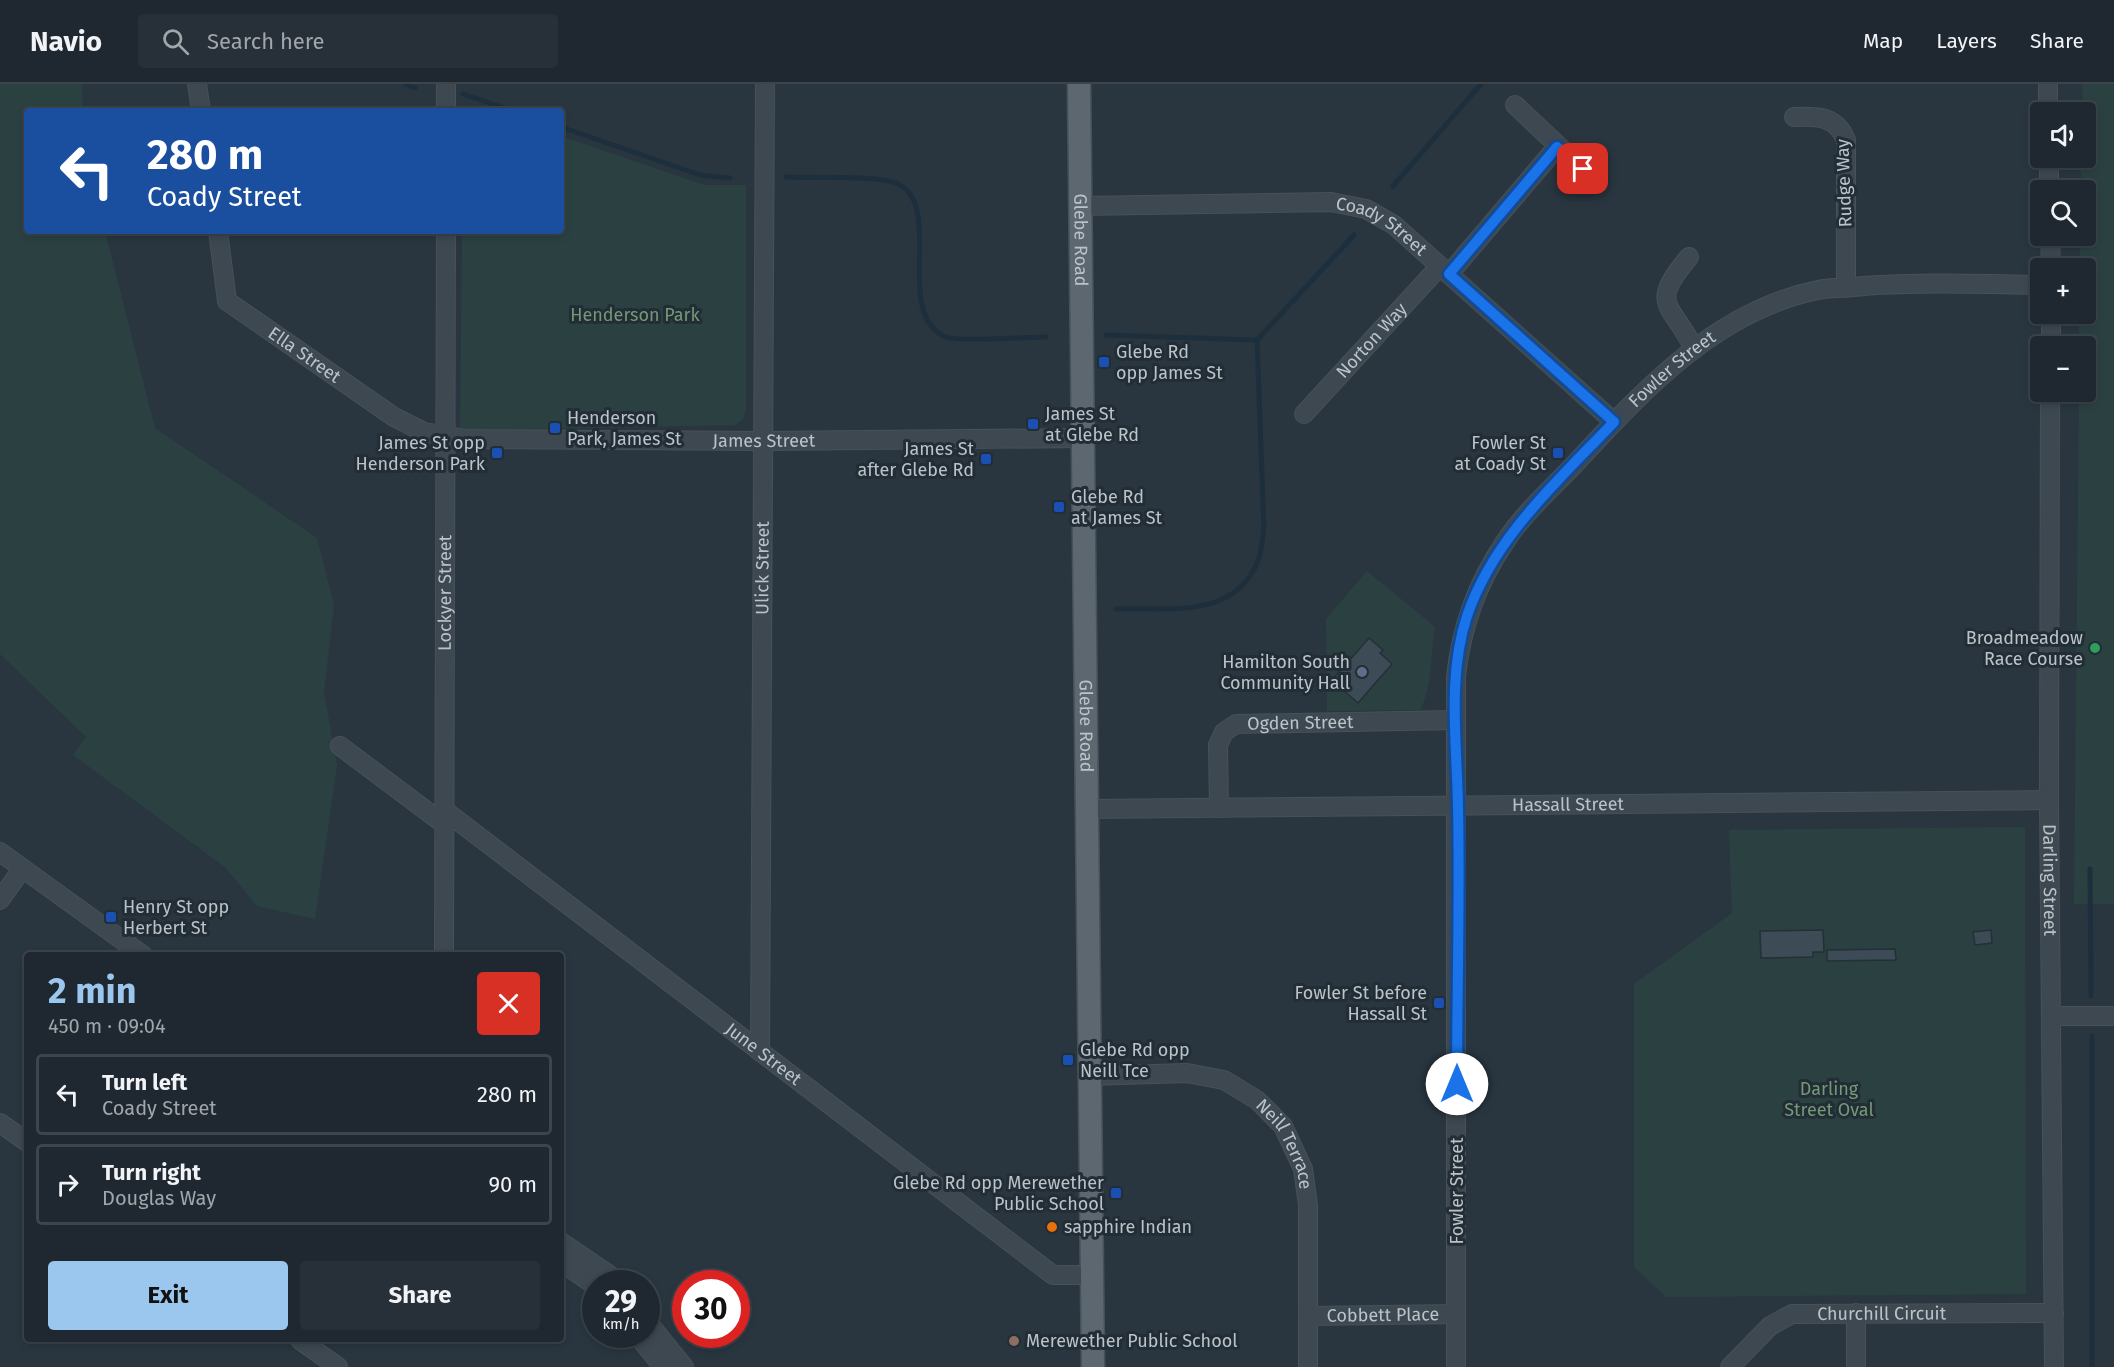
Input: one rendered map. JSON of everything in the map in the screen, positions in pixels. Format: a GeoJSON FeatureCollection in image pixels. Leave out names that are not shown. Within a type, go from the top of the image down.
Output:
{"type":"FeatureCollection","features":[{"type":"Feature","properties":{"kind":"main road","name":"Glebe Road"},"geometry":{"type":"LineString","coordinates":[[1079,84],[1093,1367]]}},
{"type":"Feature","properties":{"kind":"street"},"geometry":{"type":"LineString","coordinates":[[197,84],[201,108]]}},
{"type":"Feature","properties":{"kind":"street"},"geometry":{"type":"LineString","coordinates":[[446,84],[446,108]]}},
{"type":"Feature","properties":{"kind":"street","name":"Ulick Street"},"geometry":{"type":"LineString","coordinates":[[760,1052],[765,84]]}},
{"type":"Feature","properties":{"kind":"street"},"geometry":{"type":"LineString","coordinates":[[2048,84],[2048,102]]}},
{"type":"Feature","properties":{"kind":"street"},"geometry":{"type":"LineString","coordinates":[[1515,105],[1583,169]]}},
{"type":"Feature","properties":{"kind":"street","name":"Rudge Way"},"geometry":{"type":"LineString","coordinates":[[1794,117],[1825,117],[1836,123],[1846,140],[1846,288]]}},
{"type":"Feature","properties":{"kind":"street","name":"Norton Way"},"geometry":{"type":"LineString","coordinates":[[1305,414],[1445,270],[1557,147]]}},
{"type":"Feature","properties":{"kind":"street","name":"Coady Street"},"geometry":{"type":"LineString","coordinates":[[1080,206],[1331,202],[1352,205],[1381,216],[1445,270],[1614,422]]}},
{"type":"Feature","properties":{"kind":"street","name":"Ella Street"},"geometry":{"type":"LineString","coordinates":[[218,234],[227,301],[394,417],[420,431],[446,437]]}},
{"type":"Feature","properties":{"kind":"street","name":"Lockyer Street"},"geometry":{"type":"LineString","coordinates":[[444,952],[446,234]]}},
{"type":"Feature","properties":{"kind":"street"},"geometry":{"type":"LineString","coordinates":[[1689,257],[1672,277],[1667,290],[1667,301],[1670,313],[1693,347]]}},
{"type":"Feature","properties":{"kind":"street","name":"Fowler Street"},"geometry":{"type":"LineString","coordinates":[[1456,1367],[1458,807],[1455,720],[1458,657],[1466,618],[1491,564],[1505,541],[1522,520],[1614,422],[1693,347],[1754,310],[1818,290],[1905,283],[2030,285]]}},
{"type":"Feature","properties":{"kind":"street","name":"Darling Street"},"geometry":{"type":"LineString","coordinates":[[2050,402],[2049,800],[2053,1016],[2054,1367]]}},
{"type":"Feature","properties":{"kind":"street","name":"James Street"},"geometry":{"type":"LineString","coordinates":[[446,437],[764,441],[1083,438]]}},
{"type":"Feature","properties":{"kind":"street","name":"Ogden Street"},"geometry":{"type":"LineString","coordinates":[[1219,808],[1218,745],[1224,732],[1236,724],[1455,720]]}},
{"type":"Feature","properties":{"kind":"street","name":"June Street"},"geometry":{"type":"LineString","coordinates":[[340,746],[444,817],[760,1052],[1053,1275],[1092,1275]]}},
{"type":"Feature","properties":{"kind":"street","name":"Hassall Street"},"geometry":{"type":"LineString","coordinates":[[1086,809],[2049,800]]}},
{"type":"Feature","properties":{"kind":"street"},"geometry":{"type":"LineString","coordinates":[[0,852],[138,952]]}},
{"type":"Feature","properties":{"kind":"street"},"geometry":{"type":"LineString","coordinates":[[0,900],[22,869]]}},
{"type":"Feature","properties":{"kind":"street"},"geometry":{"type":"LineString","coordinates":[[2053,1016],[2114,1016]]}},
{"type":"Feature","properties":{"kind":"street","name":"Neill Terrace"},"geometry":{"type":"LineString","coordinates":[[1089,1076],[1186,1073],[1224,1080],[1257,1100],[1283,1126],[1303,1169],[1308,1205],[1308,1367]]}},
{"type":"Feature","properties":{"kind":"street"},"geometry":{"type":"LineString","coordinates":[[0,1123],[24,1140]]}},
{"type":"Feature","properties":{"kind":"street"},"geometry":{"type":"LineString","coordinates":[[564,1244],[602,1270]]}},
{"type":"Feature","properties":{"kind":"street"},"geometry":{"type":"LineString","coordinates":[[564,1264],[582,1276]]}},
{"type":"Feature","properties":{"kind":"street"},"geometry":{"type":"LineString","coordinates":[[1856,1313],[1856,1367]]}},
{"type":"Feature","properties":{"kind":"street","name":"Churchill Circuit"},"geometry":{"type":"LineString","coordinates":[[1730,1367],[1770,1326],[1792,1314],[2054,1313]]}},
{"type":"Feature","properties":{"kind":"street","name":"Cobbett Place"},"geometry":{"type":"LineString","coordinates":[[1309,1316],[1456,1314]]}},
{"type":"Feature","properties":{"kind":"street"},"geometry":{"type":"LineString","coordinates":[[660,1337],[684,1367]]}},
{"type":"Feature","properties":{"kind":"street"},"geometry":{"type":"LineString","coordinates":[[303,1342],[338,1367]]}},
{"type":"Feature","properties":{"kind":"street"},"geometry":{"type":"LineString","coordinates":[[648,1348],[663,1367]]}},
{"type":"Feature","properties":{"kind":"green space"},"geometry":{"type":"Polygon","coordinates":[[[0,84],[82,84],[83,108],[24,108],[24,234],[106,234],[155,428],[317,538],[334,605],[324,692],[337,765],[315,919],[257,906],[225,867],[73,755],[86,737],[0,654],[0,84]]]}},
{"type":"Feature","properties":{"kind":"green space","name":"Broadmeadow Race Course"},"geometry":{"type":"Polygon","coordinates":[[[2082,84],[2114,84],[2114,904],[2074,904],[2079,402],[2096,402],[2096,336],[2079,336],[2079,324],[2096,324],[2096,258],[2080,258],[2080,246],[2096,246],[2096,180],[2081,180],[2081,168],[2096,168],[2096,102],[2083,102],[2082,84]]]}},
{"type":"Feature","properties":{"kind":"green space","name":"Henderson Park"},"geometry":{"type":"Polygon","coordinates":[[[564,137],[704,185],[746,185],[746,410],[743,419],[735,425],[460,430],[462,234],[564,234],[564,137]]]}},
{"type":"Feature","properties":{"kind":"green space"},"geometry":{"type":"Polygon","coordinates":[[[1367,571],[1435,627],[1429,681],[1420,710],[1327,711],[1326,619],[1367,571]]]}},
{"type":"Feature","properties":{"kind":"green space","name":"Darling Street Oval"},"geometry":{"type":"Polygon","coordinates":[[[2025,827],[2026,1294],[1666,1297],[1634,1267],[1634,984],[1732,913],[1729,830],[2025,827]]]}},
{"type":"Feature","properties":{"kind":"building","name":"Hamilton South Community Hall"},"geometry":{"type":"Polygon","coordinates":[[[1369,638],[1383,650],[1380,653],[1392,664],[1358,703],[1332,680],[1369,638]]]}},
{"type":"Feature","properties":{"kind":"building"},"geometry":{"type":"Polygon","coordinates":[[[1823,930],[1824,952],[1813,952],[1813,957],[1761,958],[1760,931],[1823,930]]]}},
{"type":"Feature","properties":{"kind":"building"},"geometry":{"type":"Polygon","coordinates":[[[1991,930],[1992,943],[1975,945],[1973,932],[1991,930]]]}},
{"type":"Feature","properties":{"kind":"building"},"geometry":{"type":"Polygon","coordinates":[[[1895,949],[1896,960],[1827,961],[1827,950],[1895,949]]]}},
{"type":"Feature","properties":{"kind":"waterway"},"geometry":{"type":"LineString","coordinates":[[406,84],[415,88]]}},
{"type":"Feature","properties":{"kind":"waterway"},"geometry":{"type":"LineString","coordinates":[[1393,186],[1481,84]]}},
{"type":"Feature","properties":{"kind":"waterway"},"geometry":{"type":"LineString","coordinates":[[463,94],[504,108]]}},
{"type":"Feature","properties":{"kind":"waterway"},"geometry":{"type":"LineString","coordinates":[[564,128],[700,175],[730,178]]}},
{"type":"Feature","properties":{"kind":"waterway"},"geometry":{"type":"LineString","coordinates":[[786,177],[859,178],[896,183],[911,195],[918,213],[919,284],[922,306],[930,325],[946,337],[953,338],[1046,337]]}},
{"type":"Feature","properties":{"kind":"waterway"},"geometry":{"type":"LineString","coordinates":[[1116,609],[1178,608],[1217,602],[1233,593],[1247,580],[1258,561],[1264,529],[1257,340],[1354,235]]}},
{"type":"Feature","properties":{"kind":"waterway"},"geometry":{"type":"LineString","coordinates":[[1106,335],[1257,340]]}},
{"type":"Feature","properties":{"kind":"waterway"},"geometry":{"type":"LineString","coordinates":[[2090,869],[2091,996]]}},
{"type":"Feature","properties":{"kind":"waterway"},"geometry":{"type":"LineString","coordinates":[[2092,1036],[2092,1367]]}},
{"type":"Feature","properties":{"kind":"place","name":"Glebe Rd opp James St"},"geometry":{"type":"Point","coordinates":[1104,362]}},
{"type":"Feature","properties":{"kind":"place","name":"James St at Glebe Rd"},"geometry":{"type":"Point","coordinates":[1033,424]}},
{"type":"Feature","properties":{"kind":"place","name":"Henderson Park, James St"},"geometry":{"type":"Point","coordinates":[555,428]}},
{"type":"Feature","properties":{"kind":"place","name":"James St opp Henderson Park"},"geometry":{"type":"Point","coordinates":[497,453]}},
{"type":"Feature","properties":{"kind":"place","name":"Fowler St at Coady St"},"geometry":{"type":"Point","coordinates":[1558,453]}},
{"type":"Feature","properties":{"kind":"place","name":"James St after Glebe Rd"},"geometry":{"type":"Point","coordinates":[986,459]}},
{"type":"Feature","properties":{"kind":"place","name":"Glebe Rd at James St"},"geometry":{"type":"Point","coordinates":[1059,507]}},
{"type":"Feature","properties":{"kind":"place","name":"Broadmeadow Race Course"},"geometry":{"type":"Point","coordinates":[2095,648]}},
{"type":"Feature","properties":{"kind":"place","name":"Hamilton South Community Hall"},"geometry":{"type":"Point","coordinates":[1362,672]}},
{"type":"Feature","properties":{"kind":"place","name":"Henry St opp Herbert St"},"geometry":{"type":"Point","coordinates":[111,917]}},
{"type":"Feature","properties":{"kind":"place","name":"Fowler St before Hassall St"},"geometry":{"type":"Point","coordinates":[1439,1003]}},
{"type":"Feature","properties":{"kind":"place","name":"Glebe Rd opp Neill Tce"},"geometry":{"type":"Point","coordinates":[1068,1060]}},
{"type":"Feature","properties":{"kind":"place","name":"Glebe Rd opp Merewether Public School"},"geometry":{"type":"Point","coordinates":[1116,1193]}},
{"type":"Feature","properties":{"kind":"place","name":"sapphire Indian"},"geometry":{"type":"Point","coordinates":[1052,1227]}},
{"type":"Feature","properties":{"kind":"place","name":"Merewether Public School"},"geometry":{"type":"Point","coordinates":[1014,1341]}},
{"type":"Feature","properties":{"kind":"route"},"geometry":{"type":"LineString","coordinates":[[1457,1084],[1458,807],[1455,720],[1458,657],[1466,618],[1491,564],[1505,541],[1614,422],[1449,274],[1557,147],[1583,169]]}}]}
